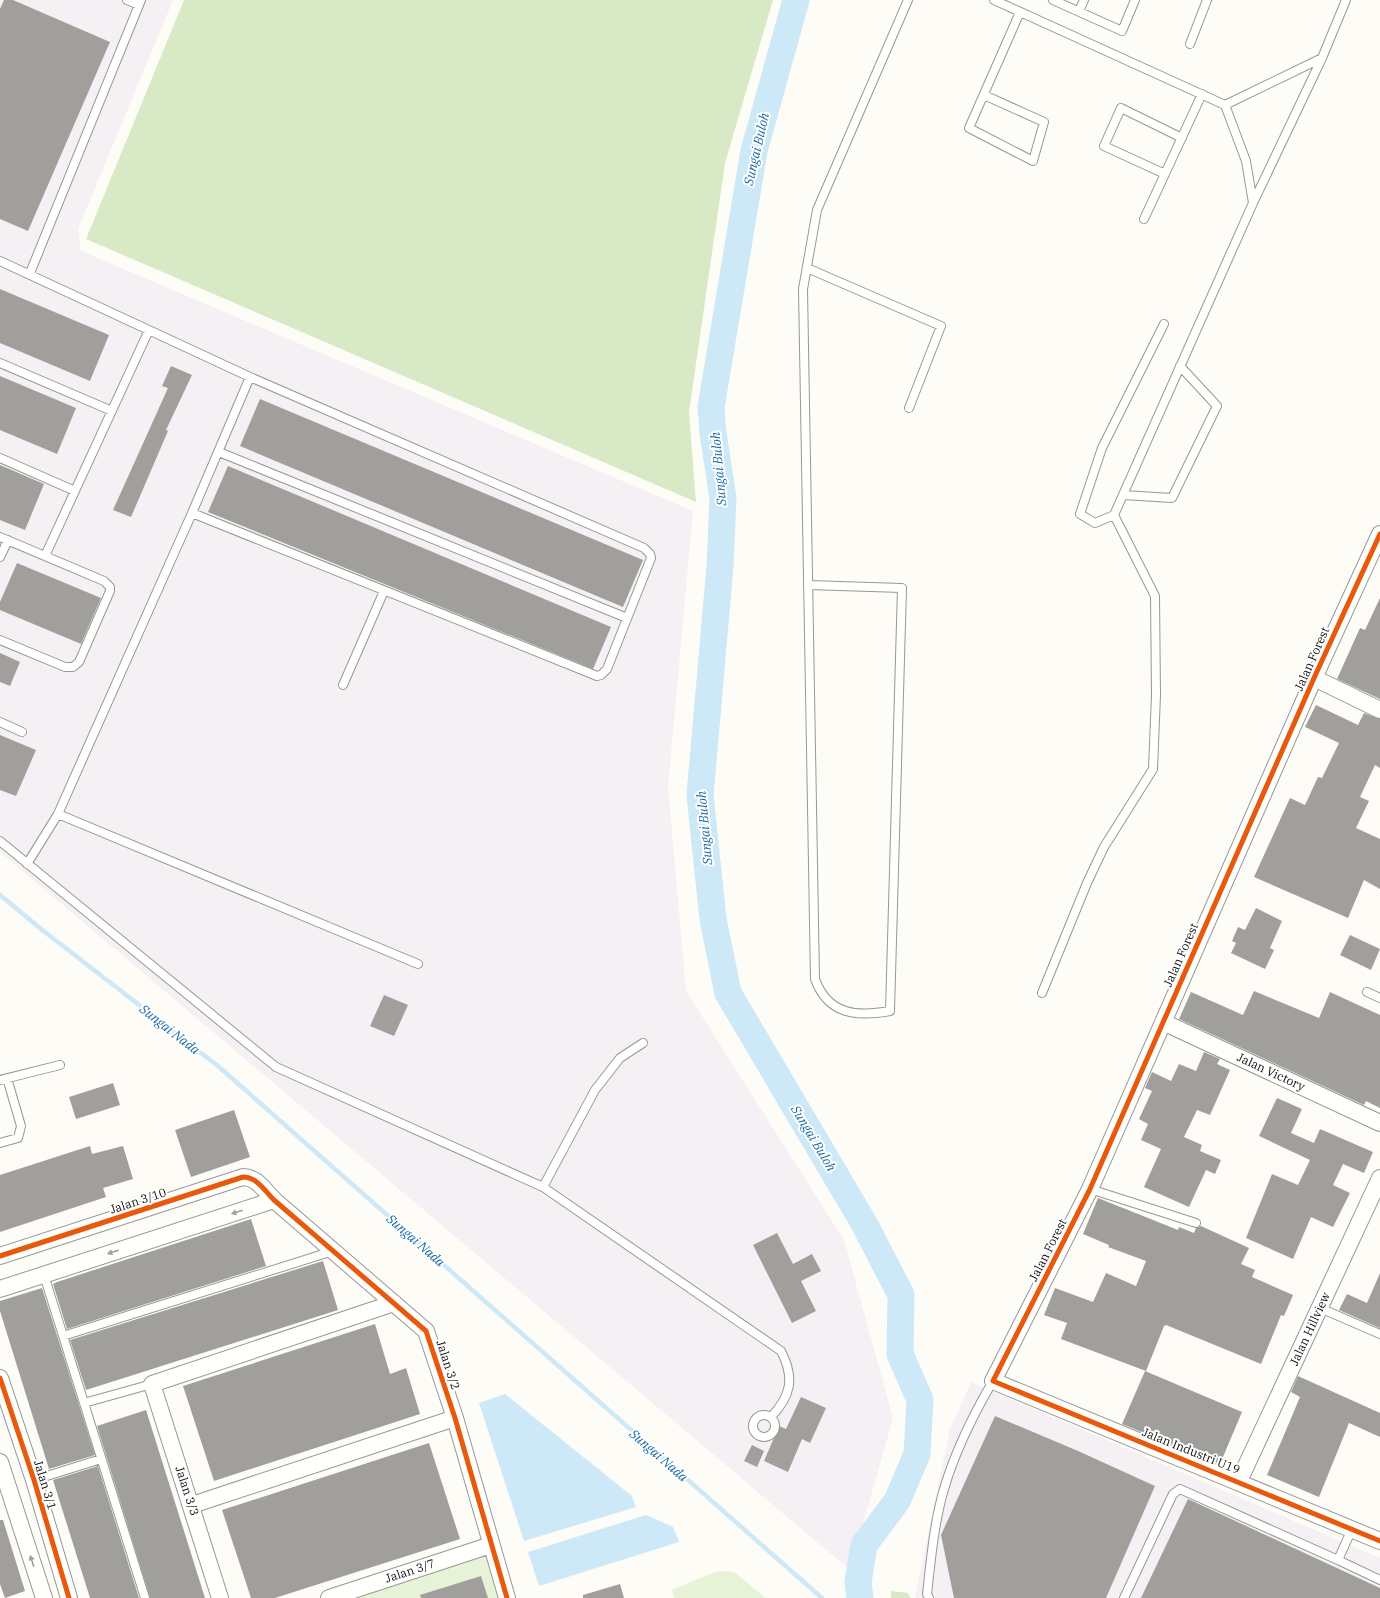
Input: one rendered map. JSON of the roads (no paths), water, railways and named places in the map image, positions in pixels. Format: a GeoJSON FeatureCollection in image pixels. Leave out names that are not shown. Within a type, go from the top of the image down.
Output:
{"type":"FeatureCollection","features":[{"type":"Feature","properties":{"kind":"street","name":"Jalan Forest"},"geometry":{"type":"LineString","coordinates":[[993,1381],[1090,1189],[1314,678],[1380,534]]}},
{"type":"Feature","properties":{"kind":"street"},"geometry":{"type":"LineString","coordinates":[[1314,678],[1380,710]]}},
{"type":"Feature","properties":{"kind":"street","name":"Jalan Victory"},"geometry":{"type":"LineString","coordinates":[[1163,1022],[1380,1123]]}},
{"type":"Feature","properties":{"kind":"street","name":"Jalan 3/10"},"geometry":{"type":"LineString","coordinates":[[0,1256],[243,1177],[250,1177],[256,1181],[274,1200]]}},
{"type":"Feature","properties":{"kind":"street","name":"Jalan Hillview"},"geometry":{"type":"LineString","coordinates":[[1239,1481],[1380,1178]]}},
{"type":"Feature","properties":{"kind":"street"},"geometry":{"type":"LineString","coordinates":[[0,1289],[274,1200]]}},
{"type":"Feature","properties":{"kind":"street","name":"Jalan 3/2"},"geometry":{"type":"LineString","coordinates":[[274,1200],[426,1331],[455,1418],[507,1598]]}},
{"type":"Feature","properties":{"kind":"street"},"geometry":{"type":"LineString","coordinates":[[152,1384],[394,1303]]}},
{"type":"Feature","properties":{"kind":"street","name":"Jalan 3/1"},"geometry":{"type":"LineString","coordinates":[[0,1378],[34,1480],[69,1598]]}},
{"type":"Feature","properties":{"kind":"street","name":"Jalan Industri U19"},"geometry":{"type":"LineString","coordinates":[[993,1381],[1380,1540]]}},
{"type":"Feature","properties":{"kind":"street","name":"Jalan 3/3"},"geometry":{"type":"LineString","coordinates":[[152,1384],[192,1505],[220,1598]]}},
{"type":"Feature","properties":{"kind":"street"},"geometry":{"type":"LineString","coordinates":[[192,1505],[455,1418]]}},
{"type":"Feature","properties":{"kind":"street"},"geometry":{"type":"LineString","coordinates":[[0,1462],[44,1598]]}},
{"type":"Feature","properties":{"kind":"street","name":"Jalan 3/7"},"geometry":{"type":"LineString","coordinates":[[329,1598],[491,1545]]}},
{"type":"Feature","properties":{"kind":"lane"},"geometry":{"type":"LineString","coordinates":[[30,273],[140,2],[127,0]]}},
{"type":"Feature","properties":{"kind":"lane"},"geometry":{"type":"LineString","coordinates":[[808,585],[902,588],[890,1011],[877,1014],[847,1012],[834,1007],[822,995],[815,979],[808,585],[803,289],[817,210],[908,0]]}},
{"type":"Feature","properties":{"kind":"lane"},"geometry":{"type":"LineString","coordinates":[[994,0],[1226,105],[1246,161],[1253,203]]}},
{"type":"Feature","properties":{"kind":"lane"},"geometry":{"type":"LineString","coordinates":[[1053,0],[1122,31],[1135,0]]}},
{"type":"Feature","properties":{"kind":"lane"},"geometry":{"type":"LineString","coordinates":[[1079,11],[1084,0]]}},
{"type":"Feature","properties":{"kind":"lane"},"geometry":{"type":"LineString","coordinates":[[1190,44],[1207,0]]}},
{"type":"Feature","properties":{"kind":"lane"},"geometry":{"type":"LineString","coordinates":[[1164,324],[1102,448],[1080,514],[1095,523],[1114,514],[1253,203],[1322,58],[1346,0]]}},
{"type":"Feature","properties":{"kind":"lane"},"geometry":{"type":"LineString","coordinates":[[984,95],[1044,122],[1033,161],[969,128],[1020,12]]}},
{"type":"Feature","properties":{"kind":"lane"},"geometry":{"type":"LineString","coordinates":[[1226,105],[1322,58]]}},
{"type":"Feature","properties":{"kind":"lane"},"geometry":{"type":"LineString","coordinates":[[1144,219],[1202,94]]}},
{"type":"Feature","properties":{"kind":"lane"},"geometry":{"type":"LineString","coordinates":[[1165,174],[1104,146],[1121,108],[1182,138]]}},
{"type":"Feature","properties":{"kind":"lane"},"geometry":{"type":"LineString","coordinates":[[0,261],[30,273],[250,377],[644,548],[650,554],[650,562],[607,669],[604,673],[596,676],[192,513]]}},
{"type":"Feature","properties":{"kind":"lane"},"geometry":{"type":"LineString","coordinates":[[807,268],[941,326],[910,408]]}},
{"type":"Feature","properties":{"kind":"lane"},"geometry":{"type":"LineString","coordinates":[[45,556],[149,330]]}},
{"type":"Feature","properties":{"kind":"lane"},"geometry":{"type":"LineString","coordinates":[[0,363],[112,411]]}},
{"type":"Feature","properties":{"kind":"lane"},"geometry":{"type":"LineString","coordinates":[[1123,495],[1172,498],[1217,406],[1180,366]]}},
{"type":"Feature","properties":{"kind":"lane"},"geometry":{"type":"LineString","coordinates":[[27,864],[58,814],[219,452],[250,377]]}},
{"type":"Feature","properties":{"kind":"lane"},"geometry":{"type":"LineString","coordinates":[[219,452],[627,618]]}},
{"type":"Feature","properties":{"kind":"lane"},"geometry":{"type":"LineString","coordinates":[[0,458],[75,491]]}},
{"type":"Feature","properties":{"kind":"lane"},"geometry":{"type":"LineString","coordinates":[[1042,993],[1087,883],[1104,847],[1152,769],[1156,695],[1155,596],[1114,514]]}},
{"type":"Feature","properties":{"kind":"lane"},"geometry":{"type":"LineString","coordinates":[[0,557],[4,539],[104,581],[110,587],[109,596],[79,662],[73,667],[65,667],[0,640]]}},
{"type":"Feature","properties":{"kind":"lane"},"geometry":{"type":"LineString","coordinates":[[343,685],[384,591]]}},
{"type":"Feature","properties":{"kind":"lane"},"geometry":{"type":"LineString","coordinates":[[0,722],[22,732]]}},
{"type":"Feature","properties":{"kind":"lane"},"geometry":{"type":"LineString","coordinates":[[58,814],[418,964]]}},
{"type":"Feature","properties":{"kind":"lane"},"geometry":{"type":"LineString","coordinates":[[0,841],[276,1067],[543,1187],[781,1351],[785,1359],[790,1390],[782,1405],[771,1417]]}},
{"type":"Feature","properties":{"kind":"lane"},"geometry":{"type":"LineString","coordinates":[[1367,992],[1380,998]]}},
{"type":"Feature","properties":{"kind":"lane"},"geometry":{"type":"LineString","coordinates":[[543,1187],[595,1090],[620,1058],[643,1043]]}},
{"type":"Feature","properties":{"kind":"lane"},"geometry":{"type":"LineString","coordinates":[[0,1143],[18,1138],[21,1126],[3,1079],[60,1065]]}},
{"type":"Feature","properties":{"kind":"lane"},"geometry":{"type":"LineString","coordinates":[[1090,1189],[1196,1223]]}},
{"type":"Feature","properties":{"kind":"lane"},"geometry":{"type":"LineString","coordinates":[[63,1336],[332,1251]]}},
{"type":"Feature","properties":{"kind":"lane"},"geometry":{"type":"LineString","coordinates":[[44,1275],[145,1598]]}},
{"type":"Feature","properties":{"kind":"lane"},"geometry":{"type":"LineString","coordinates":[[1320,1308],[1380,1334]]}},
{"type":"Feature","properties":{"kind":"lane"},"geometry":{"type":"LineString","coordinates":[[929,1598],[927,1594],[933,1538],[944,1489],[976,1411],[993,1381]]}},
{"type":"Feature","properties":{"kind":"lane"},"geometry":{"type":"LineString","coordinates":[[84,1403],[152,1384]]}},
{"type":"Feature","properties":{"kind":"lane"},"geometry":{"type":"LineString","coordinates":[[34,1480],[101,1459]]}},
{"type":"Feature","properties":{"kind":"lane"},"geometry":{"type":"LineString","coordinates":[[1124,1598],[1173,1494],[1180,1489],[1380,1580]]}},
{"type":"Feature","properties":{"kind":"lane"},"geometry":{"type":"LineString","coordinates":[[1338,1560],[1352,1529]]}},
{"type":"Feature","properties":{"kind":"water"},"geometry":{"type":"Polygon","coordinates":[[[505,1394],[632,1496],[636,1507],[524,1541],[479,1403],[505,1394]]]}},
{"type":"Feature","properties":{"kind":"water"},"geometry":{"type":"Polygon","coordinates":[[[646,1515],[673,1527],[679,1542],[539,1586],[528,1552],[646,1515]]]}},
{"type":"Feature","properties":{"kind":"waterway","name":"Sungai Buloh"},"geometry":{"type":"LineString","coordinates":[[796,0],[754,151],[711,407],[713,433],[723,498],[720,566],[700,795],[713,919],[728,993],[865,1225],[901,1295],[900,1354],[920,1400],[917,1454],[897,1501],[864,1545],[858,1582],[860,1598]]}},
{"type":"Feature","properties":{"kind":"waterway","name":"Sungai Nada"},"geometry":{"type":"LineString","coordinates":[[0,895],[41,929],[218,1066],[822,1598]]}}]}
